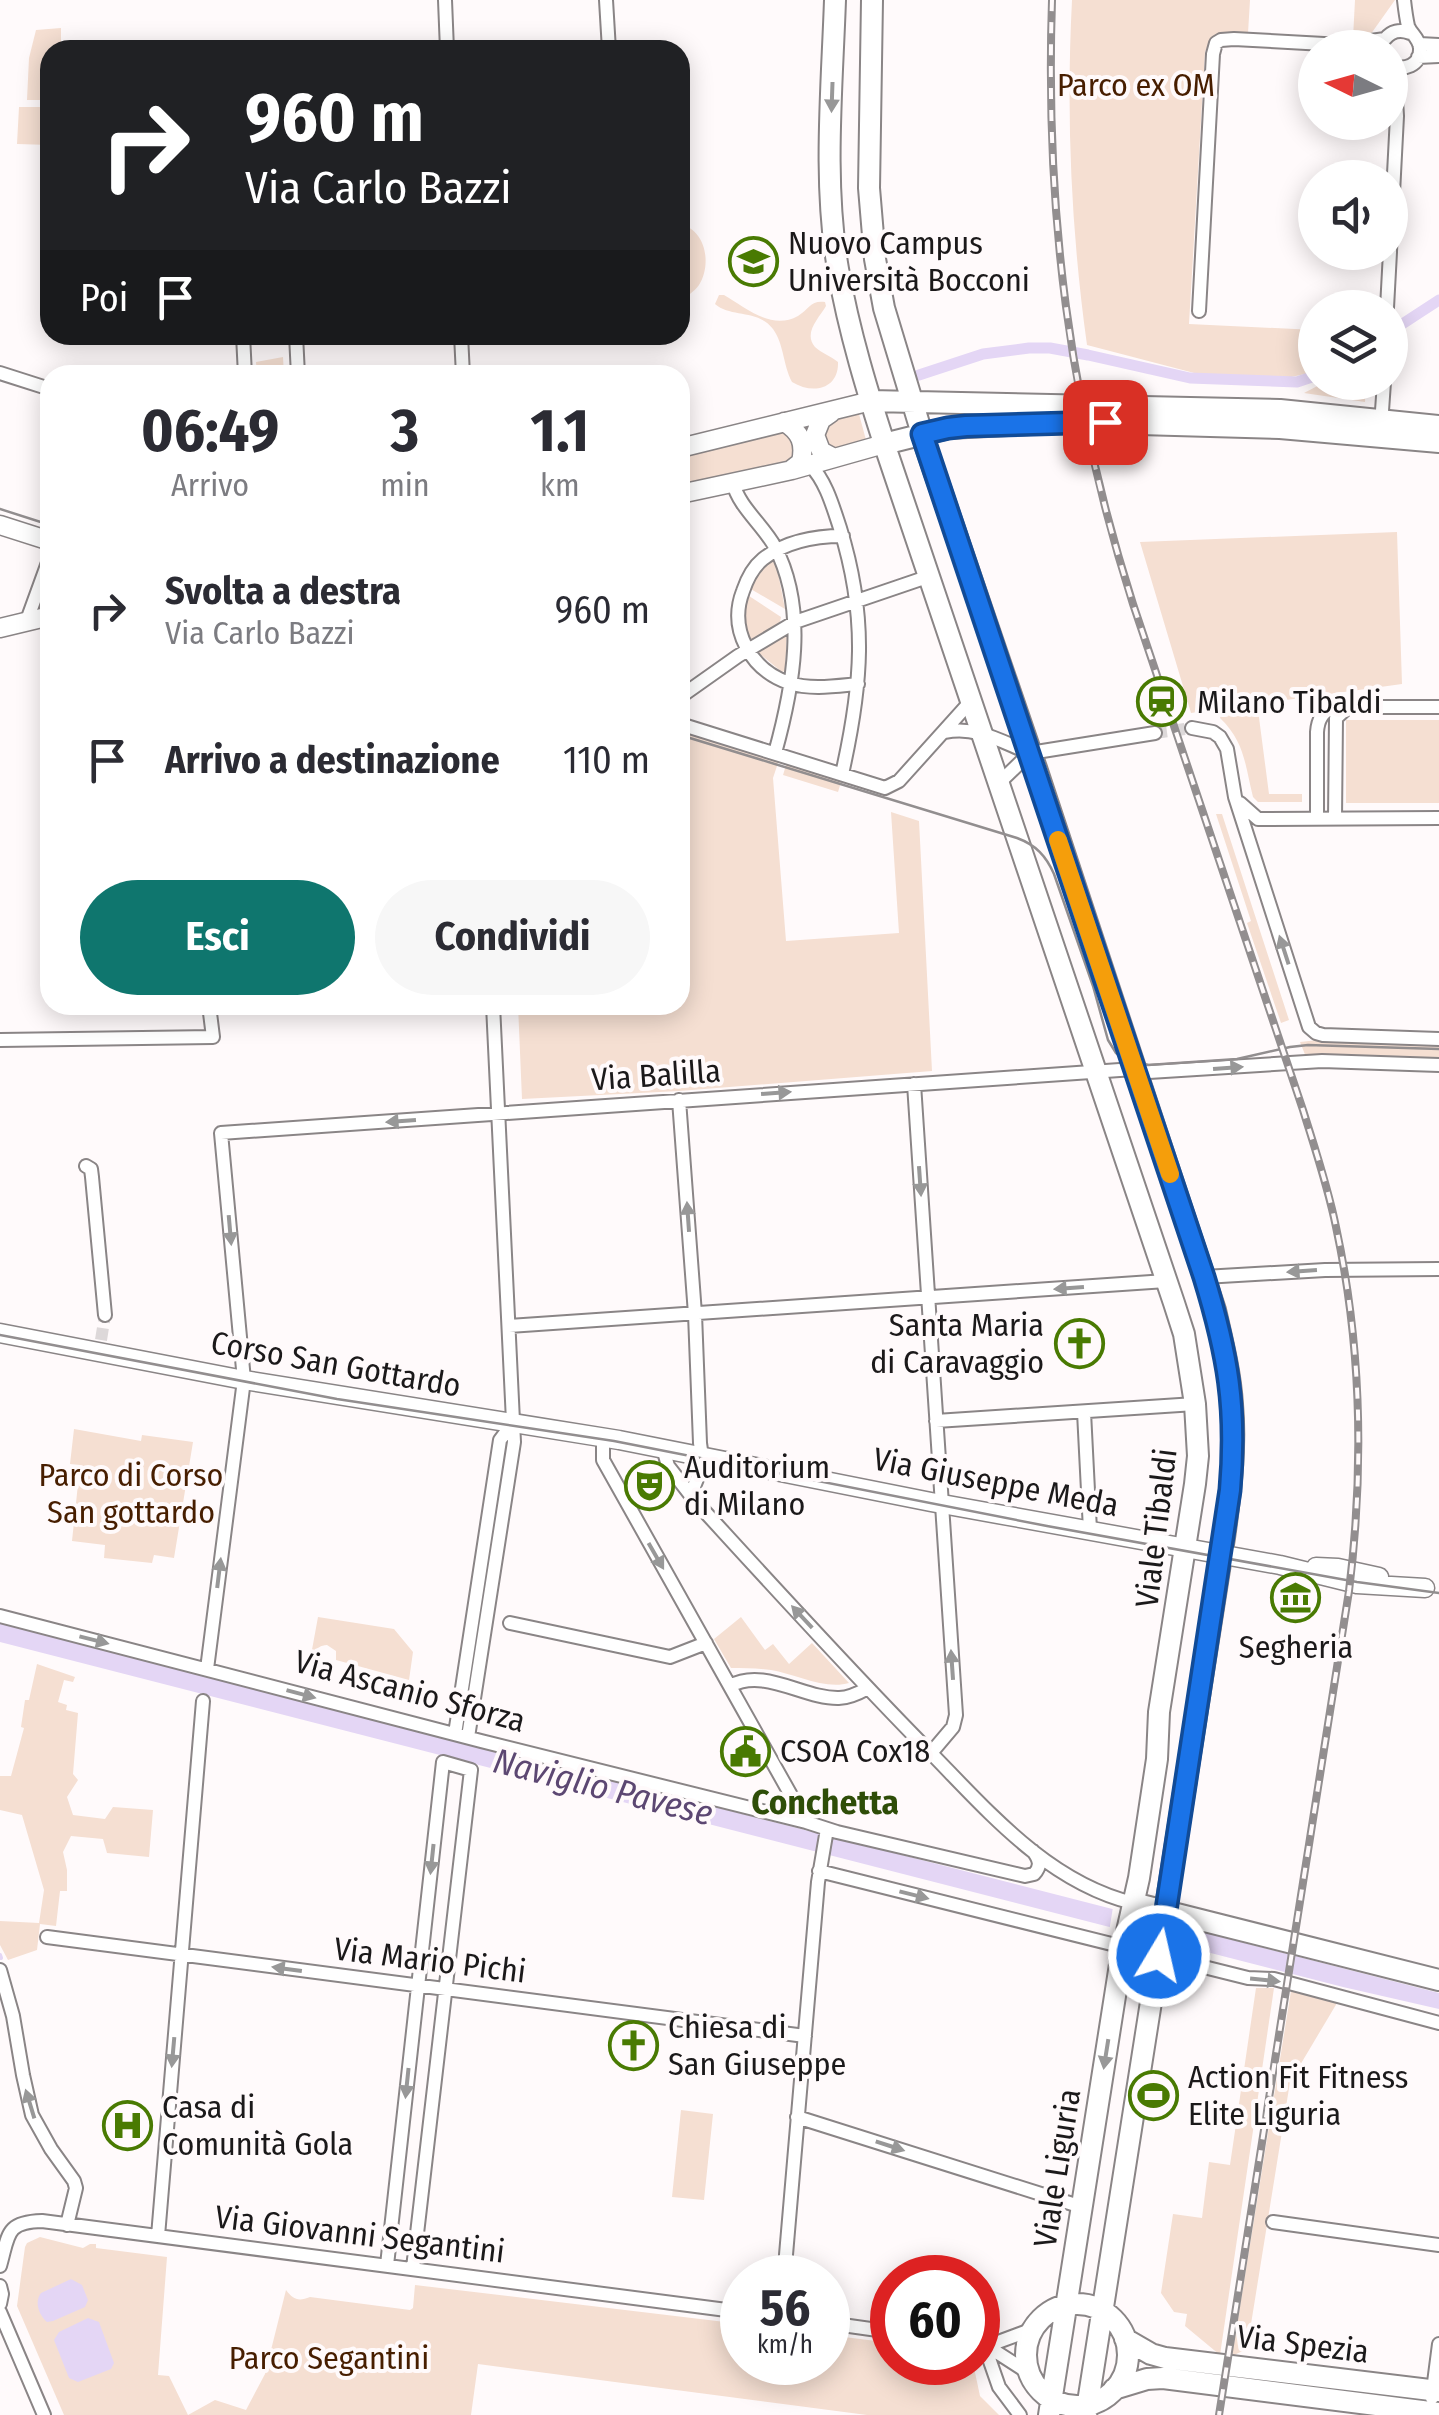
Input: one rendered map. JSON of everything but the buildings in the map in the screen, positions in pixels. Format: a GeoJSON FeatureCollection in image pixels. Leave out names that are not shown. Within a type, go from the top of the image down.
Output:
{"type":"FeatureCollection","features":[{"type":"Feature","properties":{"kind":"main road"},"geometry":{"type":"LineString","coordinates":[[835,0],[831,151],[838,267],[871,402],[904,439]]}},
{"type":"Feature","properties":{"kind":"main road"},"geometry":{"type":"LineString","coordinates":[[872,0],[871,225],[902,402],[904,439]]}},
{"type":"Feature","properties":{"kind":"main road"},"geometry":{"type":"LineString","coordinates":[[871,402],[1280,410],[1439,442]]}},
{"type":"Feature","properties":{"kind":"main road"},"geometry":{"type":"LineString","coordinates":[[966,426],[978,421],[981,415],[976,403]]}},
{"type":"Feature","properties":{"kind":"main road"},"geometry":{"type":"LineString","coordinates":[[904,439],[966,426],[1105,422],[1280,428],[1439,426]]}},
{"type":"Feature","properties":{"kind":"main road","name":"Viale Tibaldi"},"geometry":{"type":"LineString","coordinates":[[904,439],[930,576],[1184,1334],[1195,1404],[1198,1456],[1186,1548],[1160,1712],[1152,1794],[1124,1942]]}},
{"type":"Feature","properties":{"kind":"main road","name":"Viale Tibaldi"},"geometry":{"type":"LineString","coordinates":[[904,439],[1030,753],[1204,1277],[1226,1358],[1232,1402],[1232,1464],[1222,1554],[1160,1951]]}},
{"type":"Feature","properties":{"kind":"main road"},"geometry":{"type":"LineString","coordinates":[[1132,1907],[1439,1980]]}},
{"type":"Feature","properties":{"kind":"main road","name":"Viale Liguria"},"geometry":{"type":"LineString","coordinates":[[1050,2407],[1124,1942]]}},
{"type":"Feature","properties":{"kind":"main road","name":"Viale Liguria"},"geometry":{"type":"LineString","coordinates":[[1087,2410],[1160,1951]]}},
{"type":"Feature","properties":{"kind":"main road"},"geometry":{"type":"LineString","coordinates":[[1066,2305],[1084,2305],[1102,2312],[1114,2319],[1124,2338],[1124,2373],[1105,2398],[1087,2410],[1070,2405],[1050,2407],[1029,2373],[1026,2356],[1033,2329],[1045,2315],[1066,2305]]}},
{"type":"Feature","properties":{"kind":"main road"},"geometry":{"type":"LineString","coordinates":[[1114,2389],[1148,2378],[1164,2368],[1151,2354],[1124,2338]]}},
{"type":"Feature","properties":{"kind":"main road","name":"Via Spezia"},"geometry":{"type":"LineString","coordinates":[[1164,2368],[1434,2404]]}},
{"type":"Feature","properties":{"kind":"street"},"geometry":{"type":"LineString","coordinates":[[445,0],[447,40]]}},
{"type":"Feature","properties":{"kind":"street"},"geometry":{"type":"LineString","coordinates":[[606,0],[608,40]]}},
{"type":"Feature","properties":{"kind":"street"},"geometry":{"type":"LineString","coordinates":[[1402,30],[1403,0]]}},
{"type":"Feature","properties":{"kind":"street"},"geometry":{"type":"LineString","coordinates":[[1199,311],[1216,43],[1234,39],[1298,43]]}},
{"type":"Feature","properties":{"kind":"street"},"geometry":{"type":"LineString","coordinates":[[1408,42],[1439,45]]}},
{"type":"Feature","properties":{"kind":"street"},"geometry":{"type":"LineString","coordinates":[[1408,44],[1439,56]]}},
{"type":"Feature","properties":{"kind":"street"},"geometry":{"type":"LineString","coordinates":[[0,373],[40,386]]}},
{"type":"Feature","properties":{"kind":"street"},"geometry":{"type":"LineString","coordinates":[[1381,428],[1383,400]]}},
{"type":"Feature","properties":{"kind":"street"},"geometry":{"type":"LineString","coordinates":[[690,446],[871,402]]}},
{"type":"Feature","properties":{"kind":"street"},"geometry":{"type":"LineString","coordinates":[[831,413],[816,426],[815,435],[821,451],[834,458]]}},
{"type":"Feature","properties":{"kind":"street"},"geometry":{"type":"LineString","coordinates":[[784,422],[798,432],[802,443],[801,467],[826,490],[857,600],[861,642],[858,684],[842,774]]}},
{"type":"Feature","properties":{"kind":"street"},"geometry":{"type":"LineString","coordinates":[[690,492],[904,439]]}},
{"type":"Feature","properties":{"kind":"street"},"geometry":{"type":"LineString","coordinates":[[733,482],[740,500],[777,550],[795,622],[791,684],[776,752]]}},
{"type":"Feature","properties":{"kind":"street"},"geometry":{"type":"LineString","coordinates":[[0,525],[40,539]]}},
{"type":"Feature","properties":{"kind":"street"},"geometry":{"type":"LineString","coordinates":[[842,536],[803,540],[762,560],[752,570],[740,599],[738,622],[746,650],[766,672],[791,684],[858,684]]}},
{"type":"Feature","properties":{"kind":"street"},"geometry":{"type":"LineString","coordinates":[[690,690],[746,650],[795,622],[930,576]]}},
{"type":"Feature","properties":{"kind":"street"},"geometry":{"type":"LineString","coordinates":[[26,623],[40,585]]}},
{"type":"Feature","properties":{"kind":"street"},"geometry":{"type":"LineString","coordinates":[[0,628],[40,619]]}},
{"type":"Feature","properties":{"kind":"street"},"geometry":{"type":"LineString","coordinates":[[690,726],[880,787],[891,787],[971,701]]}},
{"type":"Feature","properties":{"kind":"street"},"geometry":{"type":"LineString","coordinates":[[1317,819],[1318,721],[1325,712],[1333,707],[1439,707]]}},
{"type":"Feature","properties":{"kind":"street"},"geometry":{"type":"LineString","coordinates":[[1335,819],[1336,718],[1349,707]]}},
{"type":"Feature","properties":{"kind":"street"},"geometry":{"type":"LineString","coordinates":[[1192,728],[1206,729],[1220,737],[1227,749],[1236,797],[1306,1023],[1323,1035],[1439,1039]]}},
{"type":"Feature","properties":{"kind":"street"},"geometry":{"type":"LineString","coordinates":[[944,732],[982,734],[1030,753],[1156,734]]}},
{"type":"Feature","properties":{"kind":"street"},"geometry":{"type":"LineString","coordinates":[[999,783],[1030,753]]}},
{"type":"Feature","properties":{"kind":"street"},"geometry":{"type":"LineString","coordinates":[[1236,797],[1258,819],[1439,818]]}},
{"type":"Feature","properties":{"kind":"street"},"geometry":{"type":"LineString","coordinates":[[1250,843],[1251,828],[1258,819]]}},
{"type":"Feature","properties":{"kind":"street"},"geometry":{"type":"LineString","coordinates":[[0,1040],[213,1037],[211,1015]]}},
{"type":"Feature","properties":{"kind":"street"},"geometry":{"type":"LineString","coordinates":[[462,1735],[501,1481],[500,1440],[512,1424],[493,1015]]}},
{"type":"Feature","properties":{"kind":"street","name":"Via Balilla"},"geometry":{"type":"LineString","coordinates":[[244,1380],[221,1133],[1134,1069],[1148,1072],[1322,1062],[1439,1065]]}},
{"type":"Feature","properties":{"kind":"street"},"geometry":{"type":"LineString","coordinates":[[914,1084],[956,1715],[953,1728],[931,1753]]}},
{"type":"Feature","properties":{"kind":"street"},"geometry":{"type":"LineString","coordinates":[[679,1100],[703,1464],[693,1490],[694,1499]]}},
{"type":"Feature","properties":{"kind":"street"},"geometry":{"type":"LineString","coordinates":[[86,1166],[92,1169],[105,1315]]}},
{"type":"Feature","properties":{"kind":"street"},"geometry":{"type":"LineString","coordinates":[[1204,1277],[1439,1269]]}},
{"type":"Feature","properties":{"kind":"street"},"geometry":{"type":"LineString","coordinates":[[509,1326],[1166,1281]]}},
{"type":"Feature","properties":{"kind":"street","name":"Corso San Gottardo"},"geometry":{"type":"LineString","coordinates":[[0,1333],[101,1345],[244,1380],[663,1448]]}},
{"type":"Feature","properties":{"kind":"street"},"geometry":{"type":"LineString","coordinates":[[207,1669],[244,1380]]}},
{"type":"Feature","properties":{"kind":"street"},"geometry":{"type":"LineString","coordinates":[[936,1421],[1195,1404]]}},
{"type":"Feature","properties":{"kind":"street"},"geometry":{"type":"LineString","coordinates":[[1084,1412],[1090,1530]]}},
{"type":"Feature","properties":{"kind":"street"},"geometry":{"type":"LineString","coordinates":[[603,1438],[604,1460],[806,1822]]}},
{"type":"Feature","properties":{"kind":"street"},"geometry":{"type":"LineString","coordinates":[[663,1448],[668,1466],[694,1499],[976,1802],[1063,1874],[1132,1907]]}},
{"type":"Feature","properties":{"kind":"street","name":"Via Giuseppe Meda"},"geometry":{"type":"LineString","coordinates":[[663,1448],[942,1504],[1280,1565],[1357,1584],[1432,1589]]}},
{"type":"Feature","properties":{"kind":"street","name":"Via Ascanio Sforza"},"geometry":{"type":"LineString","coordinates":[[0,1616],[806,1822],[826,1833]]}},
{"type":"Feature","properties":{"kind":"street"},"geometry":{"type":"LineString","coordinates":[[510,1624],[670,1657],[706,1643]]}},
{"type":"Feature","properties":{"kind":"street"},"geometry":{"type":"LineString","coordinates":[[730,1686],[762,1682],[841,1698],[868,1688]]}},
{"type":"Feature","properties":{"kind":"street"},"geometry":{"type":"LineString","coordinates":[[158,2236],[203,1701]]}},
{"type":"Feature","properties":{"kind":"street"},"geometry":{"type":"LineString","coordinates":[[387,2265],[443,1762],[471,1770],[413,2268]]}},
{"type":"Feature","properties":{"kind":"street"},"geometry":{"type":"LineString","coordinates":[[786,2255],[820,1864],[826,1833],[1025,1876],[1039,1867],[1034,1851]]}},
{"type":"Feature","properties":{"kind":"street"},"geometry":{"type":"LineString","coordinates":[[820,1864],[1160,1951],[1248,1978],[1274,1979],[1439,2023]]}},
{"type":"Feature","properties":{"kind":"street","name":"Via Mario Pichi"},"geometry":{"type":"LineString","coordinates":[[47,1937],[805,2036]]}},
{"type":"Feature","properties":{"kind":"street"},"geometry":{"type":"LineString","coordinates":[[0,1970],[32,2114],[76,2188],[67,2225]]}},
{"type":"Feature","properties":{"kind":"street"},"geometry":{"type":"LineString","coordinates":[[798,2117],[1082,2208]]}},
{"type":"Feature","properties":{"kind":"street","name":"Via Giovanni Segantini"},"geometry":{"type":"LineString","coordinates":[[0,2266],[7,2237],[19,2223],[42,2221],[720,2309]]}},
{"type":"Feature","properties":{"kind":"street"},"geometry":{"type":"LineString","coordinates":[[1273,2222],[1439,2245]]}},
{"type":"Feature","properties":{"kind":"street"},"geometry":{"type":"LineString","coordinates":[[0,2286],[0,2304]]}},
{"type":"Feature","properties":{"kind":"street"},"geometry":{"type":"LineString","coordinates":[[0,2312],[44,2415]]}},
{"type":"Feature","properties":{"kind":"street"},"geometry":{"type":"LineString","coordinates":[[1000,2341],[1033,2329]]}},
{"type":"Feature","properties":{"kind":"street"},"geometry":{"type":"LineString","coordinates":[[1434,2404],[1439,2344]]}},
{"type":"Feature","properties":{"kind":"street"},"geometry":{"type":"LineString","coordinates":[[1000,2355],[1029,2373]]}},
{"type":"Feature","properties":{"kind":"street"},"geometry":{"type":"LineString","coordinates":[[998,2385],[1020,2415]]}},
{"type":"Feature","properties":{"kind":"green space","name":"Parco ex OM"},"geometry":{"type":"Polygon","coordinates":[[[1072,0],[1250,0],[1248,33],[1217,37],[1205,52],[1189,324],[1298,329],[1298,376],[1198,374],[1087,345],[1071,173],[1072,0]]]}},
{"type":"Feature","properties":{"kind":"green space"},"geometry":{"type":"Polygon","coordinates":[[[1355,0],[1395,0],[1374,30],[1353,30],[1355,0]]]}},
{"type":"Feature","properties":{"kind":"green space"},"geometry":{"type":"Polygon","coordinates":[[[61,28],[61,40],[40,40],[40,100],[27,100],[29,58],[36,30],[61,28]]]}},
{"type":"Feature","properties":{"kind":"green space"},"geometry":{"type":"Polygon","coordinates":[[[19,107],[40,107],[40,145],[17,144],[19,107]]]}},
{"type":"Feature","properties":{"kind":"green space"},"geometry":{"type":"Polygon","coordinates":[[[690,228],[701,240],[706,258],[703,277],[690,294],[690,228]]]}},
{"type":"Feature","properties":{"kind":"green space"},"geometry":{"type":"Polygon","coordinates":[[[719,295],[759,316],[778,321],[825,302],[811,336],[815,347],[838,362],[834,378],[816,389],[792,382],[773,329],[760,319],[721,308],[715,304],[719,295]]]}},
{"type":"Feature","properties":{"kind":"green space"},"geometry":{"type":"Polygon","coordinates":[[[283,357],[283,365],[256,365],[283,357]]]}},
{"type":"Feature","properties":{"kind":"green space"},"geometry":{"type":"Polygon","coordinates":[[[859,414],[866,440],[834,449],[827,447],[821,431],[829,422],[859,414]]]}},
{"type":"Feature","properties":{"kind":"green space"},"geometry":{"type":"Polygon","coordinates":[[[786,430],[794,434],[795,459],[690,484],[690,453],[786,430]]]}},
{"type":"Feature","properties":{"kind":"green space"},"geometry":{"type":"Polygon","coordinates":[[[1397,532],[1402,684],[1191,713],[1140,542],[1397,532]]]}},
{"type":"Feature","properties":{"kind":"green space"},"geometry":{"type":"Polygon","coordinates":[[[775,557],[785,609],[749,588],[754,574],[775,557]]]}},
{"type":"Feature","properties":{"kind":"green space"},"geometry":{"type":"Polygon","coordinates":[[[746,594],[781,617],[780,622],[748,643],[742,619],[746,594]]]}},
{"type":"Feature","properties":{"kind":"green space"},"geometry":{"type":"Polygon","coordinates":[[[787,633],[785,671],[782,672],[756,651],[787,633]]]}},
{"type":"Feature","properties":{"kind":"green space"},"geometry":{"type":"Polygon","coordinates":[[[1258,710],[1269,794],[1302,794],[1302,802],[1258,802],[1253,797],[1239,745],[1220,718],[1258,710]]]}},
{"type":"Feature","properties":{"kind":"green space"},"geometry":{"type":"Polygon","coordinates":[[[1346,720],[1439,720],[1439,803],[1346,803],[1346,720]]]}},
{"type":"Feature","properties":{"kind":"green space"},"geometry":{"type":"Polygon","coordinates":[[[690,733],[779,760],[773,778],[786,941],[899,933],[891,812],[919,821],[932,1071],[522,1099],[518,1015],[690,1015],[690,733]]]}},
{"type":"Feature","properties":{"kind":"green space"},"geometry":{"type":"Polygon","coordinates":[[[787,762],[842,779],[838,792],[783,775],[787,762]]]}},
{"type":"Feature","properties":{"kind":"green space"},"geometry":{"type":"Polygon","coordinates":[[[1216,814],[1222,814],[1289,1020],[1281,1023],[1247,923],[1251,921],[1216,814]]]}},
{"type":"Feature","properties":{"kind":"green space"},"geometry":{"type":"Polygon","coordinates":[[[1300,1042],[1439,1043],[1439,1061],[1306,1057],[1300,1042]]]}},
{"type":"Feature","properties":{"kind":"green space","name":"Parco di Corso San gottardo"},"geometry":{"type":"Polygon","coordinates":[[[74,1429],[141,1441],[142,1435],[193,1442],[174,1558],[154,1555],[152,1563],[104,1558],[105,1545],[72,1541],[80,1465],[70,1464],[74,1429]]]}},
{"type":"Feature","properties":{"kind":"green space"},"geometry":{"type":"Polygon","coordinates":[[[318,1617],[394,1629],[413,1652],[409,1680],[336,1660],[336,1651],[327,1645],[317,1649],[309,1666],[318,1617]]]}},
{"type":"Feature","properties":{"kind":"green space"},"geometry":{"type":"Polygon","coordinates":[[[741,1617],[765,1650],[773,1644],[789,1664],[812,1643],[849,1683],[830,1684],[771,1670],[731,1668],[714,1639],[741,1617]]]}},
{"type":"Feature","properties":{"kind":"green space"},"geometry":{"type":"Polygon","coordinates":[[[37,1664],[75,1677],[73,1682],[64,1680],[58,1702],[67,1705],[66,1710],[78,1713],[73,1774],[78,1780],[67,1797],[73,1815],[105,1819],[113,1807],[153,1810],[149,1857],[107,1853],[103,1839],[71,1836],[63,1852],[67,1891],[60,1891],[56,1926],[40,1924],[37,1950],[8,1960],[0,1945],[0,1921],[39,1923],[44,1890],[22,1815],[0,1810],[0,1776],[11,1776],[24,1728],[21,1727],[25,1700],[29,1700],[37,1664]]]}},
{"type":"Feature","properties":{"kind":"green space"},"geometry":{"type":"Polygon","coordinates":[[[1256,1988],[1274,1988],[1220,2355],[1185,2326],[1187,2314],[1174,2312],[1161,2293],[1173,2214],[1202,2218],[1209,2162],[1230,2165],[1256,1988]]]}},
{"type":"Feature","properties":{"kind":"green space"},"geometry":{"type":"Polygon","coordinates":[[[1291,1991],[1337,2003],[1290,2082],[1247,2349],[1232,2356],[1291,1991]]]}},
{"type":"Feature","properties":{"kind":"green space"},"geometry":{"type":"Polygon","coordinates":[[[681,2110],[713,2114],[704,2200],[672,2197],[681,2110]]]}},
{"type":"Feature","properties":{"kind":"green space"},"geometry":{"type":"Polygon","coordinates":[[[40,2237],[83,2248],[96,2244],[96,2248],[167,2257],[158,2375],[169,2376],[188,2415],[64,2415],[17,2306],[25,2247],[40,2237]]]}},
{"type":"Feature","properties":{"kind":"green space","name":"Parco Segantini"},"geometry":{"type":"Polygon","coordinates":[[[415,2285],[720,2321],[720,2385],[850,2385],[850,2338],[870,2340],[870,2385],[978,2385],[980,2396],[999,2415],[867,2415],[478,2364],[471,2415],[188,2415],[215,2400],[246,2410],[265,2374],[286,2290],[299,2299],[413,2308],[415,2285]]]}},
{"type":"Feature","properties":{"kind":"water","name":"Naviglio Pavese"},"geometry":{"type":"Polygon","coordinates":[[[0,1623],[1439,1993],[1439,2009],[0,1642],[0,1623]]]}},
{"type":"Feature","properties":{"kind":"water"},"geometry":{"type":"Polygon","coordinates":[[[71,2279],[82,2285],[88,2300],[85,2307],[47,2322],[38,2308],[41,2293],[71,2279]]]}},
{"type":"Feature","properties":{"kind":"water"},"geometry":{"type":"Polygon","coordinates":[[[88,2318],[99,2322],[114,2363],[111,2369],[78,2382],[69,2378],[54,2340],[59,2332],[88,2318]]]}},
{"type":"Feature","properties":{"kind":"pier"},"geometry":{"type":"Polygon","coordinates":[[[1113,1907],[1178,1923],[1173,1949],[1109,1932],[1113,1907]]]}},
{"type":"Feature","properties":{"kind":"waterway"},"geometry":{"type":"LineString","coordinates":[[1408,320],[1439,300]]}},
{"type":"Feature","properties":{"kind":"waterway"},"geometry":{"type":"LineString","coordinates":[[919,375],[983,354],[1050,348],[1190,378],[1298,382]]}},
{"type":"Feature","properties":{"kind":"tunnel"},"geometry":{"type":"LineString","coordinates":[[1155,733],[1192,728]]}},
{"type":"Feature","properties":{"kind":"tunnel"},"geometry":{"type":"LineString","coordinates":[[101,1340],[105,1315]]}},
{"type":"Feature","properties":{"kind":"tram line"},"geometry":{"type":"LineString","coordinates":[[0,509],[40,522]]}},
{"type":"Feature","properties":{"kind":"tram line"},"geometry":{"type":"LineString","coordinates":[[690,738],[1017,838],[1035,848],[1054,874],[1108,1040],[1126,1061],[1148,1065],[1237,1059],[1308,1045],[1439,1049]]}},
{"type":"Feature","properties":{"kind":"tram line"},"geometry":{"type":"LineString","coordinates":[[0,1335],[337,1399],[614,1441],[1047,1526],[1439,1593]]}},
{"type":"Feature","properties":{"kind":"railway"},"geometry":{"type":"LineString","coordinates":[[1052,0],[1051,78],[1058,231],[1077,380],[1092,454],[1133,604],[1321,1168],[1345,1272],[1355,1363],[1357,1500],[1349,1591],[1219,2415]]}},
{"type":"Feature","properties":{"kind":"slow traffic"},"geometry":{"type":"LineString","coordinates":[[1058,840],[1170,1174]]}},
{"type":"Feature","properties":{"kind":"place","name":"Nuovo Campus Università Bocconi"},"geometry":{"type":"Point","coordinates":[753,261]}},
{"type":"Feature","properties":{"kind":"place","name":"Milano Tibaldi"},"geometry":{"type":"Point","coordinates":[1162,702]}},
{"type":"Feature","properties":{"kind":"place","name":"Santa Maria di Caravaggio"},"geometry":{"type":"Point","coordinates":[1079,1343]}},
{"type":"Feature","properties":{"kind":"place","name":"Auditorium di Milano"},"geometry":{"type":"Point","coordinates":[649,1485]}},
{"type":"Feature","properties":{"kind":"place","name":"Segheria"},"geometry":{"type":"Point","coordinates":[1296,1597]}},
{"type":"Feature","properties":{"kind":"place","name":"CSOA Cox18"},"geometry":{"type":"Point","coordinates":[745,1751]}},
{"type":"Feature","properties":{"kind":"place","name":"Chiesa di San Giuseppe"},"geometry":{"type":"Point","coordinates":[633,2045]}},
{"type":"Feature","properties":{"kind":"place","name":"Action Fit Fitness Elite Liguria"},"geometry":{"type":"Point","coordinates":[1153,2095]}},
{"type":"Feature","properties":{"kind":"place","name":"Casa di Comunità Gola"},"geometry":{"type":"Point","coordinates":[127,2125]}},
{"type":"Feature","properties":{"kind":"district","name":"Conchetta"},"geometry":{"type":"Point","coordinates":[825,1802]}},
{"type":"Feature","properties":{"kind":"route"},"geometry":{"type":"LineString","coordinates":[[1105,422],[966,426],[922,434],[1215,1310],[1226,1358],[1234,1428],[1230,1490],[1159,1956]]}}]}
